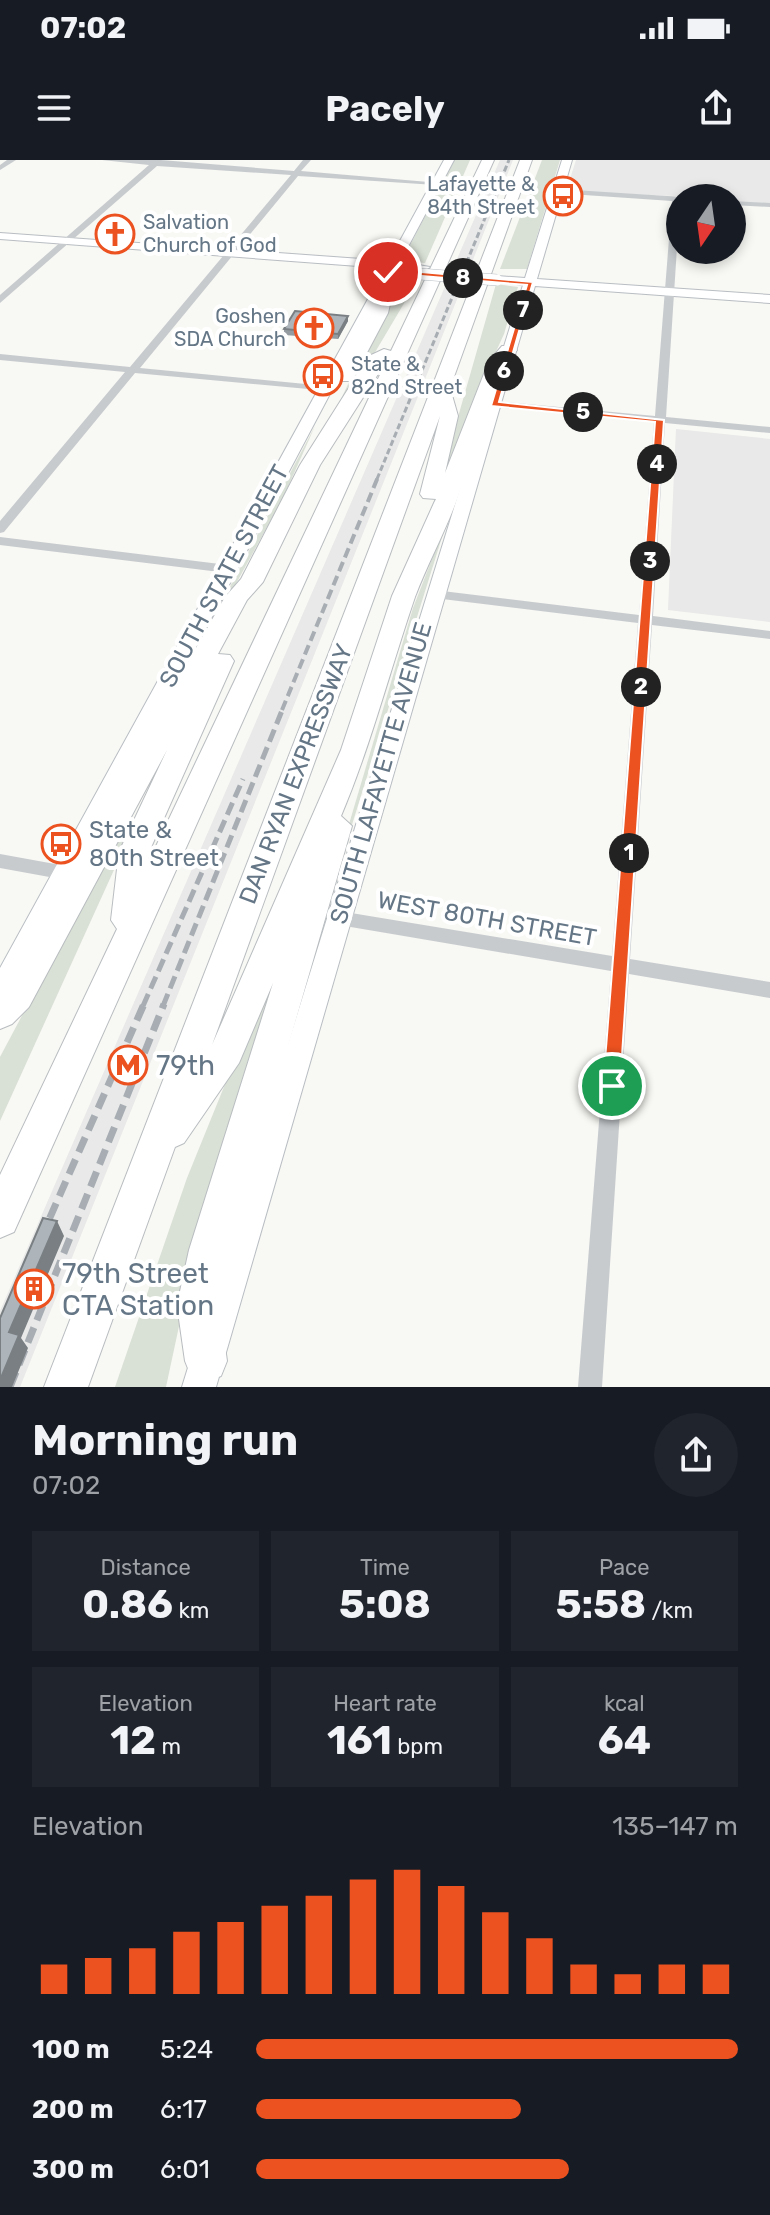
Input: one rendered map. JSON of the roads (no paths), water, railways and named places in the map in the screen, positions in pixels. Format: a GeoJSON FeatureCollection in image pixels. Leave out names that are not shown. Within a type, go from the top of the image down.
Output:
{"type":"FeatureCollection","features":[{"type":"Feature","properties":{"kind":"highway"},"geometry":{"type":"LineString","coordinates":[[0,1218],[488,160]]}},
{"type":"Feature","properties":{"kind":"highway","name":"DAN RYAN EXPRESSWAY"},"geometry":{"type":"LineString","coordinates":[[66,1387],[526,160]]}},
{"type":"Feature","properties":{"kind":"highway"},"geometry":{"type":"LineString","coordinates":[[310,465],[332,404],[380,313],[387,275]]}},
{"type":"Feature","properties":{"kind":"highway"},"geometry":{"type":"LineString","coordinates":[[0,1014],[17,997],[237,597],[240,575],[375,360],[402,341]]}},
{"type":"Feature","properties":{"kind":"highway"},"geometry":{"type":"LineString","coordinates":[[148,1162],[227,1052],[355,750],[404,596],[445,503],[483,394],[498,361],[508,350]]}},
{"type":"Feature","properties":{"kind":"highway"},"geometry":{"type":"LineString","coordinates":[[404,596],[407,571],[449,416],[441,386]]}},
{"type":"Feature","properties":{"kind":"highway"},"geometry":{"type":"LineString","coordinates":[[125,944],[134,852],[249,599],[240,575]]}},
{"type":"Feature","properties":{"kind":"highway"},"geometry":{"type":"LineString","coordinates":[[202,1374],[198,1305],[209,1250],[349,786],[355,750]]}},
{"type":"Feature","properties":{"kind":"main road","name":"SOUTH STATE STREET"},"geometry":{"type":"LineString","coordinates":[[0,993],[66,873],[240,575],[326,389],[449,160]]}},
{"type":"Feature","properties":{"kind":"main road","name":"SOUTH LAFAYETTE AVENUE"},"geometry":{"type":"LineString","coordinates":[[202,1374],[434,594],[567,160]]}},
{"type":"Feature","properties":{"kind":"main road"},"geometry":{"type":"LineString","coordinates":[[0,236],[229,254],[387,275],[422,270],[770,299]]}},
{"type":"Feature","properties":{"kind":"street"},"geometry":{"type":"LineString","coordinates":[[0,168],[12,160]]}},
{"type":"Feature","properties":{"kind":"street"},"geometry":{"type":"LineString","coordinates":[[106,160],[436,183]]}},
{"type":"Feature","properties":{"kind":"street"},"geometry":{"type":"LineString","coordinates":[[0,529],[307,160]]}},
{"type":"Feature","properties":{"kind":"street"},"geometry":{"type":"LineString","coordinates":[[0,300],[157,162]]}},
{"type":"Feature","properties":{"kind":"street"},"geometry":{"type":"LineString","coordinates":[[558,191],[666,198]]}},
{"type":"Feature","properties":{"kind":"street"},"geometry":{"type":"LineString","coordinates":[[746,204],[770,205]]}},
{"type":"Feature","properties":{"kind":"street"},"geometry":{"type":"LineString","coordinates":[[590,1387],[672,264]]}},
{"type":"Feature","properties":{"kind":"street"},"geometry":{"type":"LineString","coordinates":[[0,357],[326,389]]}},
{"type":"Feature","properties":{"kind":"street"},"geometry":{"type":"LineString","coordinates":[[494,404],[770,430]]}},
{"type":"Feature","properties":{"kind":"street"},"geometry":{"type":"LineString","coordinates":[[0,541],[240,575]]}},
{"type":"Feature","properties":{"kind":"street"},"geometry":{"type":"LineString","coordinates":[[434,594],[770,635]]}},
{"type":"Feature","properties":{"kind":"street"},"geometry":{"type":"LineString","coordinates":[[0,861],[66,873]]}},
{"type":"Feature","properties":{"kind":"street","name":"WEST 80TH STREET"},"geometry":{"type":"LineString","coordinates":[[339,918],[770,990]]}},
{"type":"Feature","properties":{"kind":"railway"},"geometry":{"type":"LineString","coordinates":[[377,479],[509,160]]}},
{"type":"Feature","properties":{"kind":"railway"},"geometry":{"type":"LineString","coordinates":[[282,710],[378,477]]}},
{"type":"Feature","properties":{"kind":"railway"},"geometry":{"type":"LineString","coordinates":[[163,1006],[283,708]]}},
{"type":"Feature","properties":{"kind":"railway"},"geometry":{"type":"LineString","coordinates":[[143,1006],[243,779]]}},
{"type":"Feature","properties":{"kind":"railway"},"geometry":{"type":"LineString","coordinates":[[40,1240],[144,1004]]}},
{"type":"Feature","properties":{"kind":"railway"},"geometry":{"type":"LineString","coordinates":[[10,1387],[164,1004]]}},
{"type":"Feature","properties":{"kind":"place","name":"Lafayette & 84th Street"},"geometry":{"type":"Point","coordinates":[563,196]}},
{"type":"Feature","properties":{"kind":"place","name":"Salvation Church of God"},"geometry":{"type":"Point","coordinates":[115,234]}},
{"type":"Feature","properties":{"kind":"place","name":"Goshen SDA Church"},"geometry":{"type":"Point","coordinates":[314,328]}},
{"type":"Feature","properties":{"kind":"place","name":"State & 82nd Street"},"geometry":{"type":"Point","coordinates":[323,376]}},
{"type":"Feature","properties":{"kind":"place","name":"State & 80th Street"},"geometry":{"type":"Point","coordinates":[61,844]}},
{"type":"Feature","properties":{"kind":"place","name":"79th"},"geometry":{"type":"Point","coordinates":[128,1065]}},
{"type":"Feature","properties":{"kind":"place","name":"79th Street CTA Station"},"geometry":{"type":"Point","coordinates":[34,1289]}}]}
